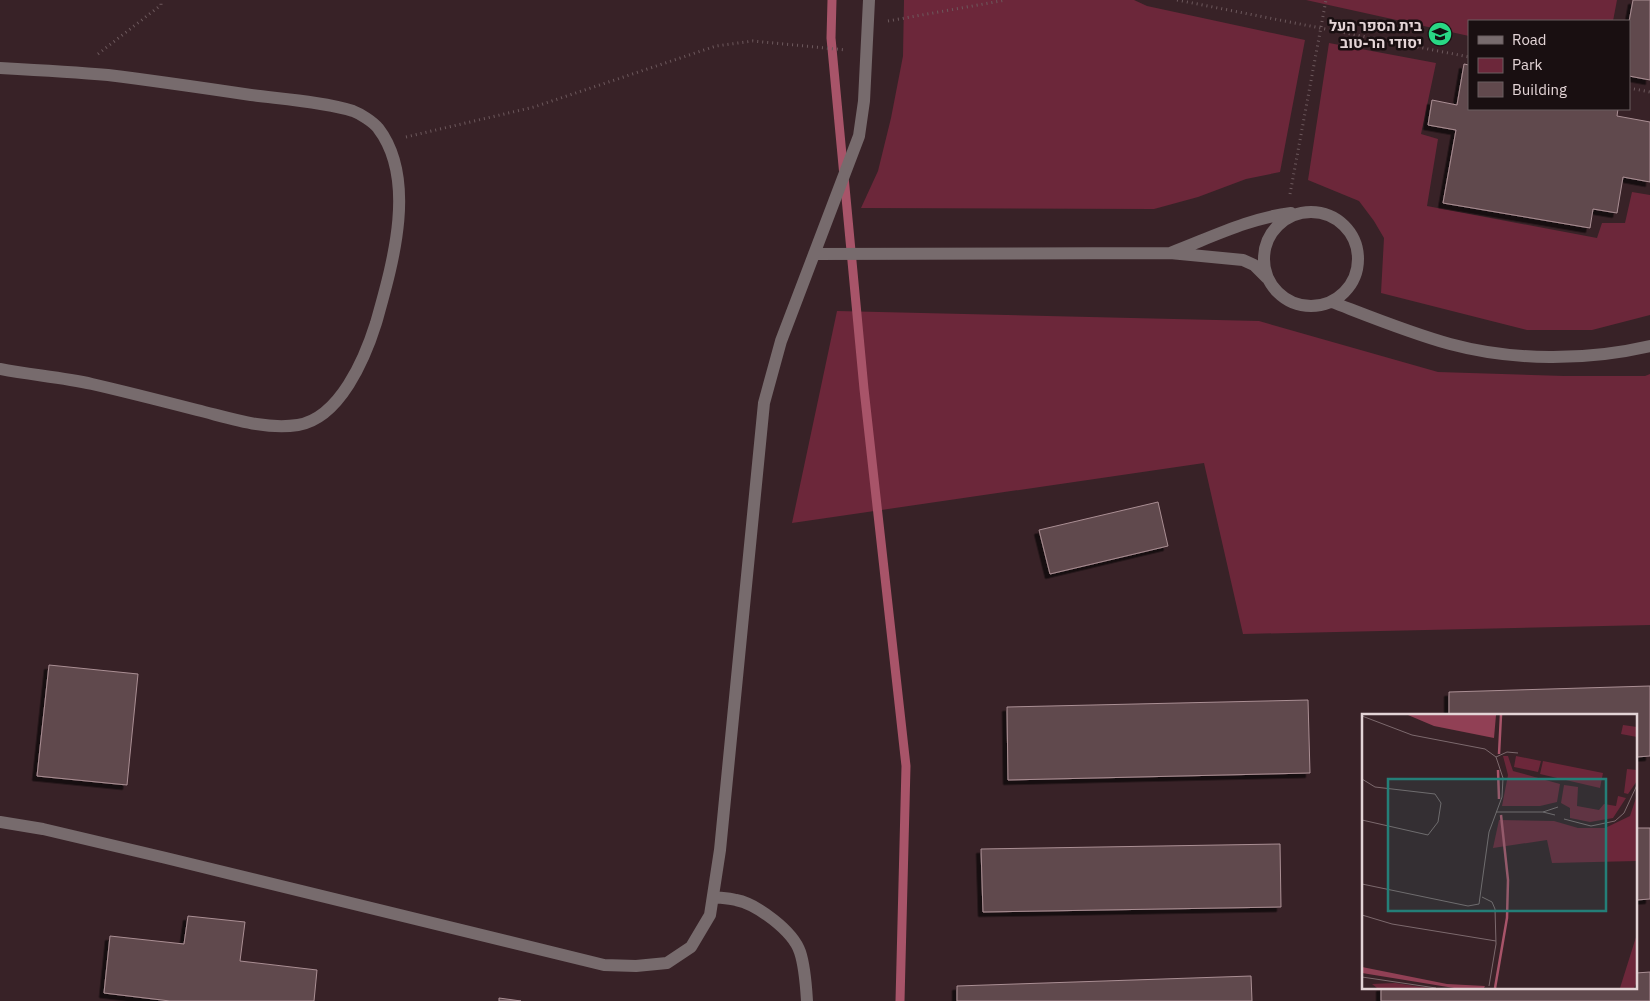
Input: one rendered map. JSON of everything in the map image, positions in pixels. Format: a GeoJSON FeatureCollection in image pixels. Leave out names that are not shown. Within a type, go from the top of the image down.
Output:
{"type":"FeatureCollection","features":[{"type":"Feature","properties":{"kind":"street"},"geometry":{"type":"LineString","coordinates":[[0,822],[43,829],[147,853],[604,965],[636,966],[667,963],[691,947],[710,915],[720,850],[764,403],[781,340],[859,136],[864,101],[869,0]]}},
{"type":"Feature","properties":{"kind":"street"},"geometry":{"type":"LineString","coordinates":[[0,68],[156,81],[327,106],[355,112],[376,125],[387,141],[396,166],[398,186],[398,222],[386,286],[374,327],[357,368],[342,394],[330,409],[317,418],[300,425],[258,425],[80,381],[0,369]]}},
{"type":"Feature","properties":{"kind":"street"},"geometry":{"type":"LineString","coordinates":[[1170,253],[1252,221],[1270,216],[1308,211],[1325,213],[1344,224],[1354,238],[1359,253],[1357,270],[1351,285],[1332,302],[1316,306],[1299,306],[1284,298],[1272,287],[1265,272],[1263,256],[1267,240],[1278,224],[1292,214],[1308,211]]}},
{"type":"Feature","properties":{"kind":"street"},"geometry":{"type":"LineString","coordinates":[[814,254],[1170,253],[1243,260],[1254,265],[1268,278]]}},
{"type":"Feature","properties":{"kind":"street"},"geometry":{"type":"LineString","coordinates":[[1332,302],[1376,320],[1451,344],[1493,353],[1534,357],[1581,355],[1629,351],[1650,346]]}},
{"type":"Feature","properties":{"kind":"street"},"geometry":{"type":"LineString","coordinates":[[713,897],[738,900],[766,914],[787,930],[799,950],[806,983],[807,1001]]}},
{"type":"Feature","properties":{"kind":"path"},"geometry":{"type":"LineString","coordinates":[[74,73],[161,5],[161,0]]}},
{"type":"Feature","properties":{"kind":"path"},"geometry":{"type":"LineString","coordinates":[[868,25],[1006,0]]}},
{"type":"Feature","properties":{"kind":"path"},"geometry":{"type":"LineString","coordinates":[[1177,0],[1468,57]]}},
{"type":"Feature","properties":{"kind":"path"},"geometry":{"type":"LineString","coordinates":[[1286,214],[1326,0]]}},
{"type":"Feature","properties":{"kind":"path"},"geometry":{"type":"LineString","coordinates":[[387,141],[534,107],[716,46],[753,41],[866,52]]}},
{"type":"Feature","properties":{"kind":"path"},"geometry":{"type":"LineString","coordinates":[[1630,88],[1650,92]]}},
{"type":"Feature","properties":{"kind":"green space"},"geometry":{"type":"Polygon","coordinates":[[[904,0],[1134,0],[1147,6],[1305,40],[1280,172],[1246,179],[1198,197],[1154,209],[861,208],[878,171],[891,118],[903,56],[904,0]]]}},
{"type":"Feature","properties":{"kind":"green space"},"geometry":{"type":"Polygon","coordinates":[[[1306,0],[1617,0],[1613,20],[1468,20],[1468,36],[1306,0]]]}},
{"type":"Feature","properties":{"kind":"green space"},"geometry":{"type":"Polygon","coordinates":[[[1329,43],[1436,63],[1421,134],[1438,139],[1427,206],[1597,238],[1602,223],[1625,223],[1632,192],[1650,195],[1650,315],[1592,330],[1527,330],[1381,293],[1384,238],[1374,221],[1359,201],[1308,180],[1329,43]]]}},
{"type":"Feature","properties":{"kind":"green space"},"geometry":{"type":"Polygon","coordinates":[[[837,311],[1259,321],[1438,372],[1564,376],[1645,376],[1650,374],[1650,625],[1243,634],[1204,463],[792,523],[837,311]]]}},
{"type":"Feature","properties":{"kind":"building"},"geometry":{"type":"Polygon","coordinates":[[[1633,0],[1650,0],[1650,80],[1630,76],[1629,20],[1633,0]]]}},
{"type":"Feature","properties":{"kind":"building"},"geometry":{"type":"Polygon","coordinates":[[[1464,64],[1468,65],[1468,110],[1618,110],[1617,116],[1650,122],[1650,182],[1623,177],[1617,213],[1593,209],[1590,228],[1443,203],[1456,130],[1428,125],[1432,100],[1457,105],[1464,64]]]}},
{"type":"Feature","properties":{"kind":"building"},"geometry":{"type":"Polygon","coordinates":[[[1158,502],[1168,546],[1050,574],[1039,530],[1158,502]]]}},
{"type":"Feature","properties":{"kind":"building"},"geometry":{"type":"Polygon","coordinates":[[[49,665],[138,674],[127,785],[37,776],[49,665]]]}},
{"type":"Feature","properties":{"kind":"building"},"geometry":{"type":"Polygon","coordinates":[[[1650,686],[1650,756],[1638,757],[1638,714],[1449,714],[1449,692],[1650,686]]]}},
{"type":"Feature","properties":{"kind":"building"},"geometry":{"type":"Polygon","coordinates":[[[1308,700],[1310,773],[1008,780],[1007,707],[1308,700]]]}},
{"type":"Feature","properties":{"kind":"building"},"geometry":{"type":"Polygon","coordinates":[[[1638,828],[1650,828],[1650,899],[1638,900],[1638,828]]]}},
{"type":"Feature","properties":{"kind":"building"},"geometry":{"type":"Polygon","coordinates":[[[1280,844],[1281,907],[983,912],[981,849],[1280,844]]]}},
{"type":"Feature","properties":{"kind":"building"},"geometry":{"type":"Polygon","coordinates":[[[188,916],[245,922],[240,961],[317,970],[314,1001],[170,1001],[104,993],[110,936],[184,944],[188,916]]]}},
{"type":"Feature","properties":{"kind":"building"},"geometry":{"type":"Polygon","coordinates":[[[1650,972],[1650,1001],[1381,1001],[1381,988],[1638,988],[1638,973],[1650,972]]]}},
{"type":"Feature","properties":{"kind":"building"},"geometry":{"type":"Polygon","coordinates":[[[1251,976],[1252,1001],[957,1001],[957,986],[1251,976]]]}},
{"type":"Feature","properties":{"kind":"building"},"geometry":{"type":"Polygon","coordinates":[[[499,998],[521,1001],[499,1001],[499,998]]]}},
{"type":"Feature","properties":{"kind":"waterway"},"geometry":{"type":"LineString","coordinates":[[832,0],[831,38],[864,389],[906,766],[900,1001]]}},
{"type":"Feature","properties":{"kind":"place","name":"בית הספר העל יסודי הר-טוב"},"geometry":{"type":"Point","coordinates":[1440,34]}}]}
